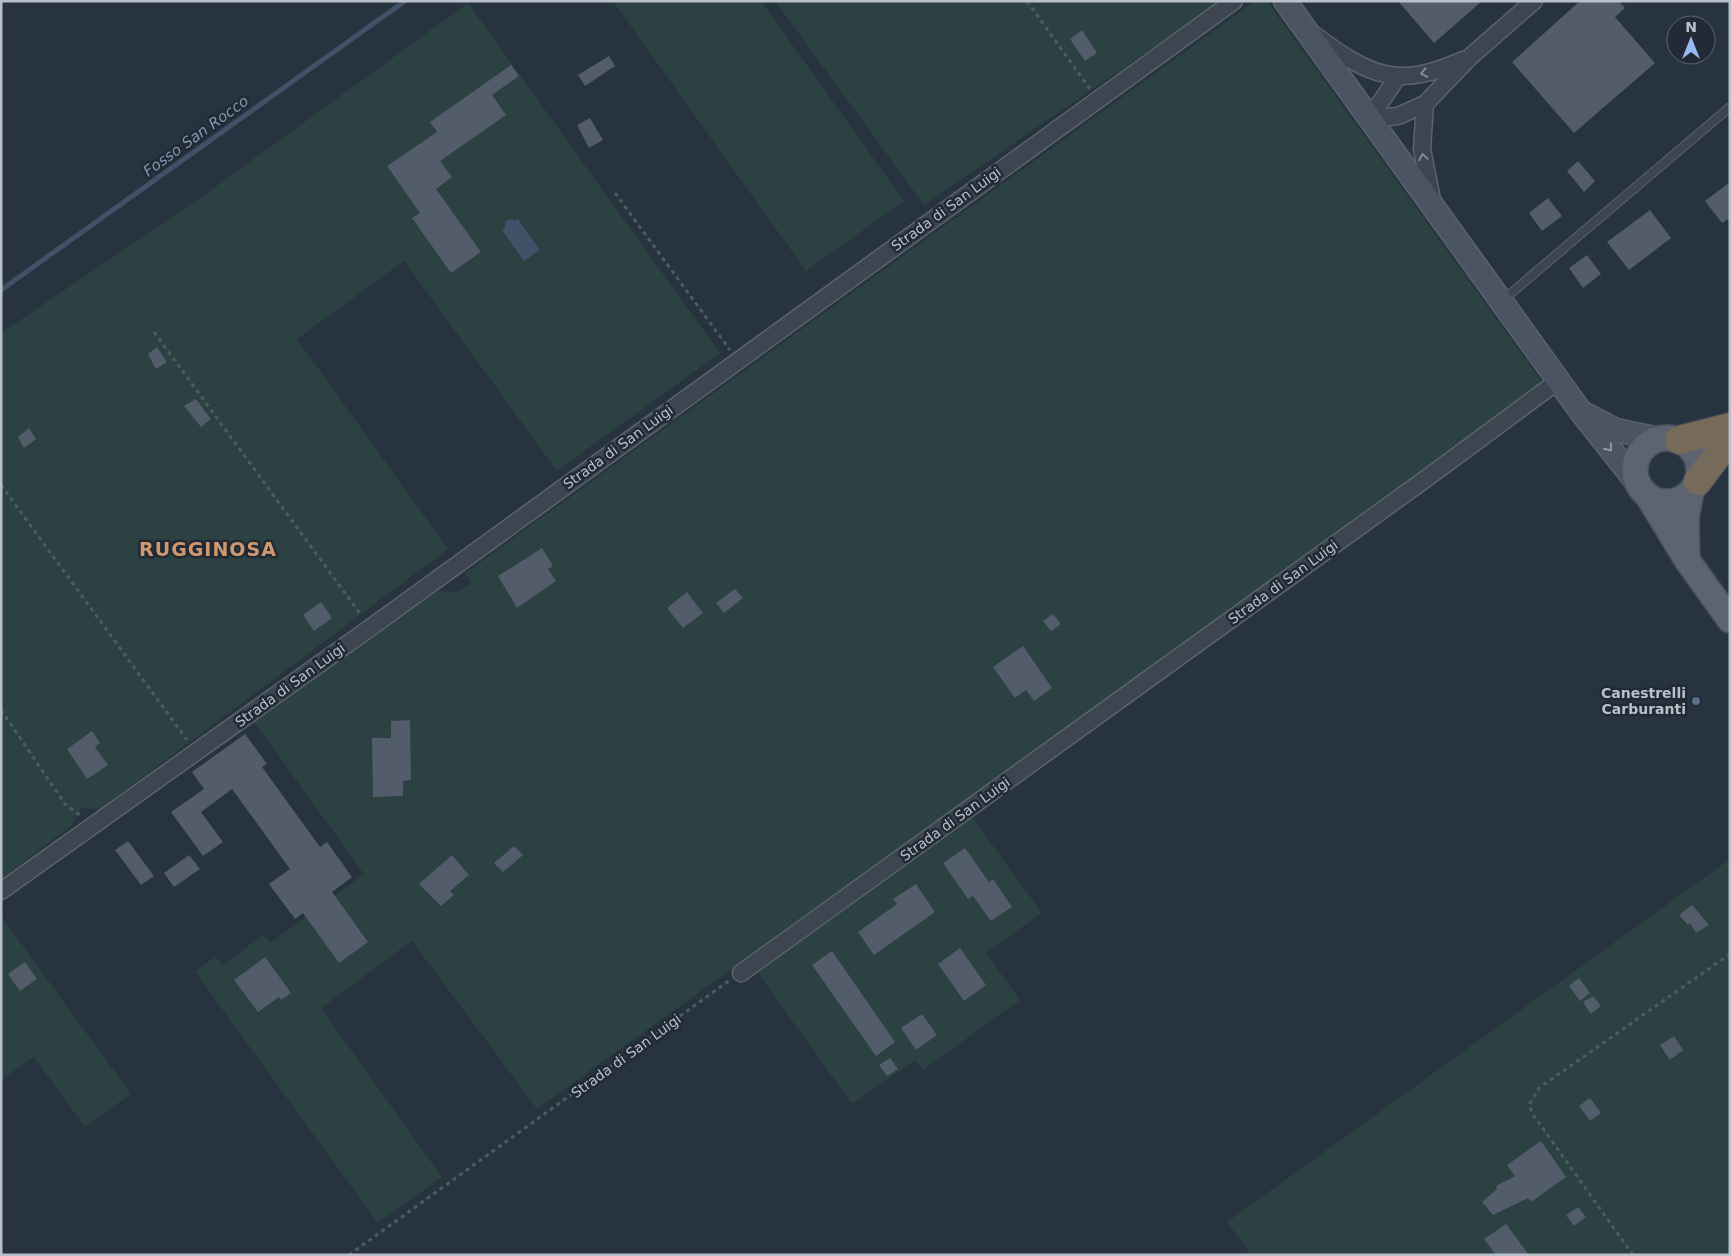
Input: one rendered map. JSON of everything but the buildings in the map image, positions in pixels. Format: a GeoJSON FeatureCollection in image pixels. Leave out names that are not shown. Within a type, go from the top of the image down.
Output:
{"type":"FeatureCollection","features":[{"type":"Feature","properties":{"kind":"highway"},"geometry":{"type":"LineString","coordinates":[[1669,439],[1730,427]]}},
{"type":"Feature","properties":{"kind":"highway"},"geometry":{"type":"LineString","coordinates":[[1694,487],[1719,453],[1730,443]]}},
{"type":"Feature","properties":{"kind":"main road"},"geometry":{"type":"LineString","coordinates":[[1285,1],[1558,381],[1643,490],[1687,560],[1730,620]]}},
{"type":"Feature","properties":{"kind":"main road"},"geometry":{"type":"LineString","coordinates":[[1581,412],[1616,430],[1669,439],[1688,445],[1699,462],[1686,519],[1687,560]]}},
{"type":"Feature","properties":{"kind":"main road"},"geometry":{"type":"LineString","coordinates":[[1669,439],[1649,444],[1638,457],[1635,473],[1643,490],[1665,503],[1675,502],[1694,487]]}},
{"type":"Feature","properties":{"kind":"street","name":"Strada di San Luigi"},"geometry":{"type":"LineString","coordinates":[[1,891],[370,628],[1234,1]]}},
{"type":"Feature","properties":{"kind":"street"},"geometry":{"type":"LineString","coordinates":[[1369,119],[1398,116],[1425,104],[1470,57],[1534,1]]}},
{"type":"Feature","properties":{"kind":"street"},"geometry":{"type":"LineString","coordinates":[[1303,26],[1353,62],[1373,71],[1397,78],[1445,68],[1470,57]]}},
{"type":"Feature","properties":{"kind":"street"},"geometry":{"type":"LineString","coordinates":[[1369,119],[1397,78]]}},
{"type":"Feature","properties":{"kind":"street"},"geometry":{"type":"LineString","coordinates":[[1425,104],[1422,150],[1433,205]]}},
{"type":"Feature","properties":{"kind":"street","name":"Strada di San Luigi"},"geometry":{"type":"LineString","coordinates":[[741,973],[1415,487],[1558,381]]}},
{"type":"Feature","properties":{"kind":"lane"},"geometry":{"type":"LineString","coordinates":[[1501,302],[1730,107]]}},
{"type":"Feature","properties":{"kind":"path"},"geometry":{"type":"LineString","coordinates":[[1027,1],[1098,99]]}},
{"type":"Feature","properties":{"kind":"path"},"geometry":{"type":"LineString","coordinates":[[615,193],[738,360]]}},
{"type":"Feature","properties":{"kind":"path"},"geometry":{"type":"LineString","coordinates":[[154,332],[370,628]]}},
{"type":"Feature","properties":{"kind":"path"},"geometry":{"type":"LineString","coordinates":[[1,484],[196,753]]}},
{"type":"Feature","properties":{"kind":"path"},"geometry":{"type":"LineString","coordinates":[[1,710],[65,804],[78,814],[97,822]]}},
{"type":"Feature","properties":{"kind":"path"},"geometry":{"type":"LineString","coordinates":[[1633,1255],[1534,1116],[1529,1106],[1539,1088],[1730,954]]}},
{"type":"Feature","properties":{"kind":"path","name":"Strada di San Luigi"},"geometry":{"type":"LineString","coordinates":[[349,1255],[741,973]]}},
{"type":"Feature","properties":{"kind":"green space"},"geometry":{"type":"Polygon","coordinates":[[[613,1],[761,1],[904,201],[806,271],[613,1]]]}},
{"type":"Feature","properties":{"kind":"green space"},"geometry":{"type":"Polygon","coordinates":[[[775,1],[1221,1],[924,205],[775,1]]]}},
{"type":"Feature","properties":{"kind":"green space"},"geometry":{"type":"Polygon","coordinates":[[[1255,1],[1267,1],[1544,385],[537,1109],[412,941],[321,1008],[442,1177],[378,1223],[195,972],[215,956],[223,966],[263,934],[270,943],[364,874],[254,722],[440,590],[455,593],[471,583],[465,573],[1255,1]]]}},
{"type":"Feature","properties":{"kind":"green space"},"geometry":{"type":"Polygon","coordinates":[[[468,3],[720,353],[557,471],[404,261],[297,339],[448,549],[100,809],[81,808],[71,826],[1,879],[1,333],[196,201],[468,3]]]}},
{"type":"Feature","properties":{"kind":"green space"},"geometry":{"type":"Polygon","coordinates":[[[972,817],[1042,913],[986,953],[1020,1000],[923,1070],[915,1060],[852,1104],[757,972],[972,817]]]}},
{"type":"Feature","properties":{"kind":"green space"},"geometry":{"type":"Polygon","coordinates":[[[1730,859],[1730,1255],[1251,1255],[1227,1222],[1730,859]]]}},
{"type":"Feature","properties":{"kind":"green space"},"geometry":{"type":"Polygon","coordinates":[[[1,916],[131,1094],[85,1127],[34,1057],[1,1080],[1,916]]]}},
{"type":"Feature","properties":{"kind":"water"},"geometry":{"type":"Polygon","coordinates":[[[510,219],[515,221],[518,219],[540,250],[524,261],[502,230],[505,228],[505,222],[510,219]]]}},
{"type":"Feature","properties":{"kind":"waterway","name":"Fosso San Rocco"},"geometry":{"type":"LineString","coordinates":[[1,290],[405,1]]}},
{"type":"Feature","properties":{"kind":"place","name":"Canestrelli Carburanti"},"geometry":{"type":"Point","coordinates":[1696,701]}},
{"type":"Feature","properties":{"kind":"district","name":"RUGGINOSA"},"geometry":{"type":"Point","coordinates":[208,549]}}]}
